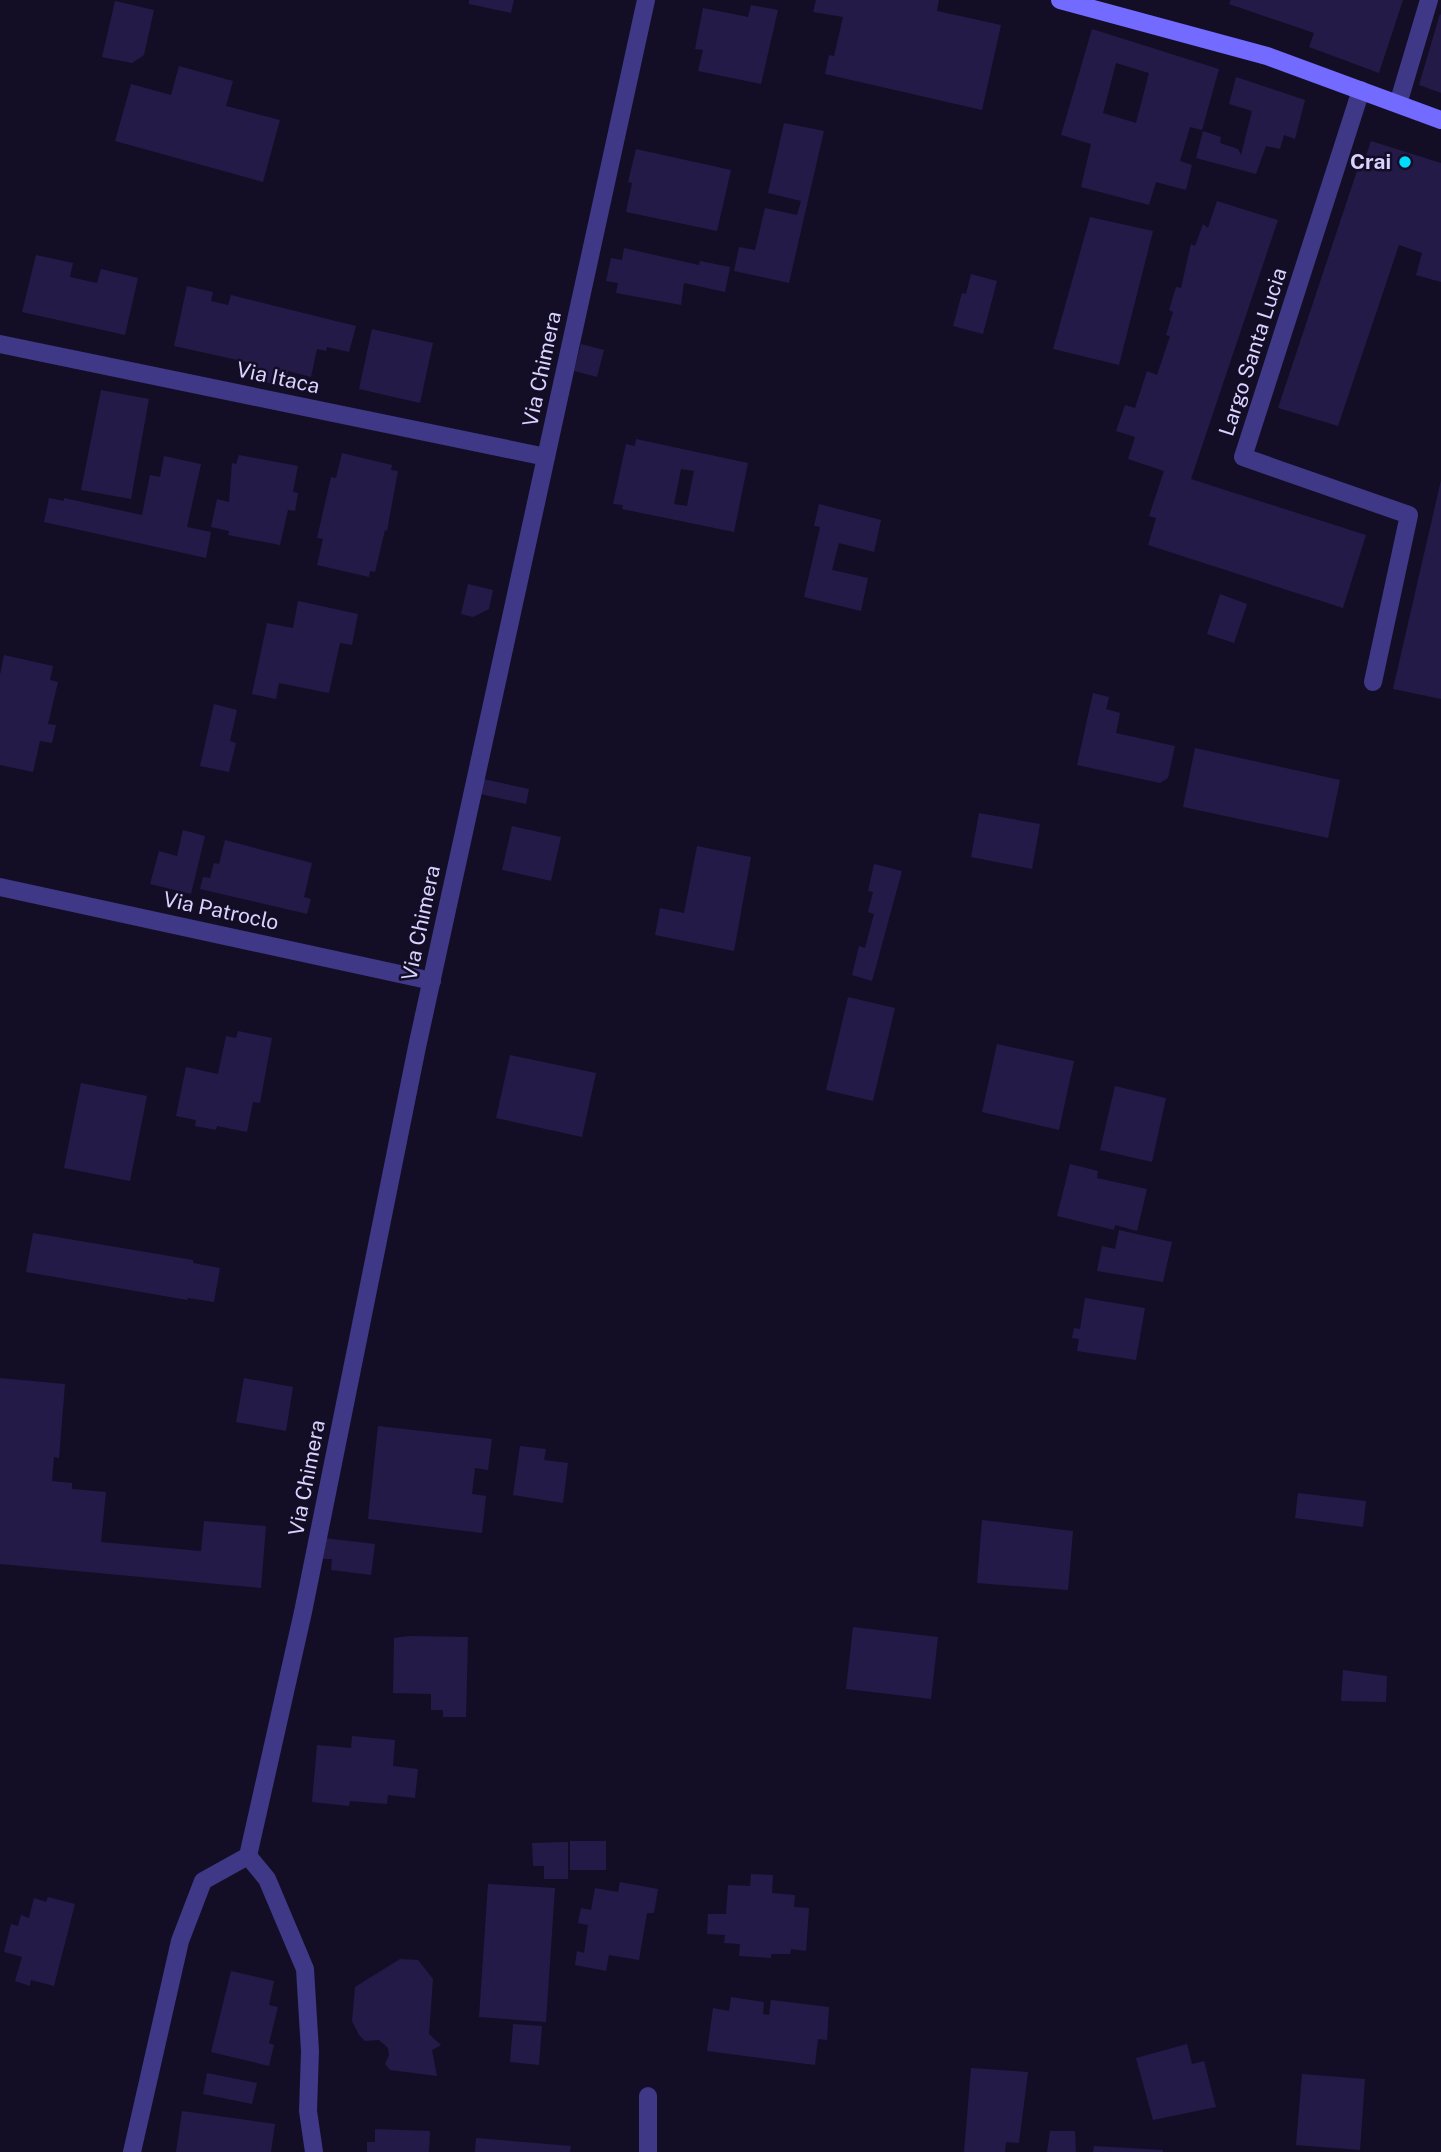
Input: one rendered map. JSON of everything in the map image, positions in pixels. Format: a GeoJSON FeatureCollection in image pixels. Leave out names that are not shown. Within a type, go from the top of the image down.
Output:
{"type":"FeatureCollection","features":[{"type":"Feature","properties":{"kind":"main road"},"geometry":{"type":"LineString","coordinates":[[1060,0],[1093,4],[1267,56],[1441,120]]}},
{"type":"Feature","properties":{"kind":"street","name":"Via Chimera"},"geometry":{"type":"LineString","coordinates":[[248,1856],[303,1612],[432,981],[646,0]]}},
{"type":"Feature","properties":{"kind":"street"},"geometry":{"type":"LineString","coordinates":[[1398,104],[1429,0]]}},
{"type":"Feature","properties":{"kind":"street","name":"Largo Santa Lucia"},"geometry":{"type":"LineString","coordinates":[[1361,90],[1243,457],[1409,515],[1373,681]]}},
{"type":"Feature","properties":{"kind":"street","name":"Via Itaca"},"geometry":{"type":"LineString","coordinates":[[0,344],[546,457]]}},
{"type":"Feature","properties":{"kind":"street","name":"Via Patroclo"},"geometry":{"type":"LineString","coordinates":[[0,887],[432,981]]}},
{"type":"Feature","properties":{"kind":"street"},"geometry":{"type":"LineString","coordinates":[[132,2152],[180,1941],[203,1881],[248,1856],[267,1879],[305,1969],[310,2051],[308,2112],[314,2152]]}},
{"type":"Feature","properties":{"kind":"street"},"geometry":{"type":"LineString","coordinates":[[648,2152],[649,2096]]}},
{"type":"Feature","properties":{"kind":"building"},"geometry":{"type":"Polygon","coordinates":[[[469,0],[514,0],[511,13],[469,4],[469,0]]]}},
{"type":"Feature","properties":{"kind":"building"},"geometry":{"type":"Polygon","coordinates":[[[816,0],[939,0],[937,11],[1001,25],[982,110],[825,74],[829,55],[834,56],[843,17],[813,12],[816,0]]]}},
{"type":"Feature","properties":{"kind":"building"},"geometry":{"type":"Polygon","coordinates":[[[1231,0],[1403,0],[1379,73],[1309,47],[1314,33],[1229,4],[1231,0]]]}},
{"type":"Feature","properties":{"kind":"building"},"geometry":{"type":"Polygon","coordinates":[[[115,1],[154,10],[144,55],[132,63],[102,57],[115,1]]]}},
{"type":"Feature","properties":{"kind":"building"},"geometry":{"type":"Polygon","coordinates":[[[751,5],[778,10],[761,84],[698,71],[703,50],[695,49],[703,8],[748,17],[751,5]]]}},
{"type":"Feature","properties":{"kind":"building"},"geometry":{"type":"Polygon","coordinates":[[[1441,15],[1441,93],[1419,85],[1441,15]]]}},
{"type":"Feature","properties":{"kind":"building"},"geometry":{"type":"Polygon","coordinates":[[[1092,29],[1219,69],[1202,130],[1190,127],[1180,161],[1192,165],[1186,190],[1156,182],[1149,205],[1081,187],[1091,144],[1061,135],[1092,29]],[[1116,63],[1103,113],[1136,123],[1149,73],[1116,63]]]}},
{"type":"Feature","properties":{"kind":"building"},"geometry":{"type":"Polygon","coordinates":[[[179,66],[233,81],[226,106],[280,120],[263,182],[115,141],[131,84],[171,95],[179,66]]]}},
{"type":"Feature","properties":{"kind":"building"},"geometry":{"type":"Polygon","coordinates":[[[1236,77],[1305,100],[1295,139],[1284,135],[1280,149],[1266,146],[1256,174],[1196,158],[1203,131],[1221,137],[1220,143],[1238,149],[1241,155],[1252,111],[1229,104],[1236,77]]]}},
{"type":"Feature","properties":{"kind":"building"},"geometry":{"type":"Polygon","coordinates":[[[784,123],[824,131],[789,283],[734,271],[739,247],[755,250],[765,208],[797,215],[801,201],[768,193],[784,123]]]}},
{"type":"Feature","properties":{"kind":"building"},"geometry":{"type":"Polygon","coordinates":[[[1371,141],[1441,163],[1441,282],[1416,275],[1422,253],[1399,245],[1338,426],[1278,408],[1360,162],[1364,162],[1371,141]]]}},
{"type":"Feature","properties":{"kind":"building"},"geometry":{"type":"Polygon","coordinates":[[[636,149],[731,170],[717,231],[626,212],[632,183],[628,182],[636,149]]]}},
{"type":"Feature","properties":{"kind":"building"},"geometry":{"type":"Polygon","coordinates":[[[1217,201],[1278,220],[1191,479],[1366,535],[1343,608],[1148,545],[1156,518],[1149,516],[1164,471],[1128,459],[1135,437],[1116,431],[1125,405],[1135,408],[1147,371],[1157,375],[1170,336],[1166,335],[1173,312],[1169,310],[1176,287],[1181,288],[1191,244],[1195,246],[1203,224],[1208,228],[1217,201]]]}},
{"type":"Feature","properties":{"kind":"building"},"geometry":{"type":"Polygon","coordinates":[[[1090,217],[1153,231],[1119,365],[1053,349],[1090,217]]]}},
{"type":"Feature","properties":{"kind":"building"},"geometry":{"type":"Polygon","coordinates":[[[624,248],[699,265],[700,261],[730,267],[725,292],[684,283],[681,305],[616,293],[618,283],[606,281],[611,258],[622,260],[624,248]]]}},
{"type":"Feature","properties":{"kind":"building"},"geometry":{"type":"Polygon","coordinates":[[[36,255],[73,263],[70,277],[97,283],[101,269],[138,278],[125,335],[22,312],[36,255]]]}},
{"type":"Feature","properties":{"kind":"building"},"geometry":{"type":"Polygon","coordinates":[[[971,274],[997,281],[983,334],[953,326],[962,293],[966,294],[971,274]]]}},
{"type":"Feature","properties":{"kind":"building"},"geometry":{"type":"Polygon","coordinates":[[[187,286],[213,292],[211,301],[228,305],[231,295],[356,326],[349,352],[327,347],[326,351],[317,349],[311,377],[288,371],[285,387],[248,378],[251,363],[174,346],[187,286]]]}},
{"type":"Feature","properties":{"kind":"building"},"geometry":{"type":"Polygon","coordinates":[[[372,329],[433,343],[420,403],[359,389],[372,329]]]}},
{"type":"Feature","properties":{"kind":"building"},"geometry":{"type":"Polygon","coordinates":[[[581,344],[604,350],[597,377],[574,371],[581,344]]]}},
{"type":"Feature","properties":{"kind":"building"},"geometry":{"type":"Polygon","coordinates":[[[101,390],[149,399],[131,499],[81,490],[101,390]]]}},
{"type":"Feature","properties":{"kind":"building"},"geometry":{"type":"Polygon","coordinates":[[[636,439],[748,463],[734,532],[622,509],[623,505],[613,504],[626,444],[635,446],[636,439]],[[681,469],[674,504],[687,506],[694,471],[681,469]]]}},
{"type":"Feature","properties":{"kind":"building"},"geometry":{"type":"Polygon","coordinates":[[[342,453],[392,465],[391,470],[398,471],[387,531],[385,530],[375,572],[370,571],[369,577],[317,565],[323,539],[317,538],[331,477],[336,478],[342,453]]]}},
{"type":"Feature","properties":{"kind":"building"},"geometry":{"type":"Polygon","coordinates":[[[239,455],[298,466],[293,492],[298,493],[295,511],[288,510],[280,545],[228,535],[229,531],[211,527],[217,499],[229,502],[232,463],[236,464],[239,455]]]}},
{"type":"Feature","properties":{"kind":"building"},"geometry":{"type":"Polygon","coordinates":[[[164,456],[201,464],[187,527],[211,532],[206,558],[44,522],[49,498],[64,501],[64,498],[142,515],[150,475],[160,477],[164,456]]]}},
{"type":"Feature","properties":{"kind":"building"},"geometry":{"type":"Polygon","coordinates":[[[1441,480],[1441,699],[1393,689],[1441,480]]]}},
{"type":"Feature","properties":{"kind":"building"},"geometry":{"type":"Polygon","coordinates":[[[819,504],[881,520],[874,552],[839,543],[832,570],[868,578],[861,611],[804,597],[820,527],[814,526],[819,504]]]}},
{"type":"Feature","properties":{"kind":"building"},"geometry":{"type":"Polygon","coordinates":[[[468,584],[493,590],[489,609],[473,617],[461,614],[468,584]]]}},
{"type":"Feature","properties":{"kind":"building"},"geometry":{"type":"Polygon","coordinates":[[[1220,594],[1247,604],[1234,643],[1207,634],[1220,594]]]}},
{"type":"Feature","properties":{"kind":"building"},"geometry":{"type":"Polygon","coordinates":[[[298,601],[358,614],[352,645],[340,643],[329,693],[279,683],[276,699],[252,694],[267,623],[293,628],[298,601]]]}},
{"type":"Feature","properties":{"kind":"building"},"geometry":{"type":"Polygon","coordinates":[[[4,655],[53,666],[50,680],[58,682],[48,724],[56,725],[52,743],[40,741],[33,772],[0,765],[0,675],[4,655]]]}},
{"type":"Feature","properties":{"kind":"building"},"geometry":{"type":"Polygon","coordinates":[[[1093,693],[1109,697],[1106,709],[1120,713],[1116,733],[1175,746],[1168,778],[1160,783],[1077,765],[1093,693]]]}},
{"type":"Feature","properties":{"kind":"building"},"geometry":{"type":"Polygon","coordinates":[[[214,704],[237,710],[230,741],[236,743],[229,772],[200,766],[214,704]]]}},
{"type":"Feature","properties":{"kind":"building"},"geometry":{"type":"Polygon","coordinates":[[[1195,748],[1340,780],[1328,838],[1183,807],[1195,748]]]}},
{"type":"Feature","properties":{"kind":"building"},"geometry":{"type":"Polygon","coordinates":[[[483,779],[529,789],[526,804],[480,794],[483,779]]]}},
{"type":"Feature","properties":{"kind":"building"},"geometry":{"type":"Polygon","coordinates":[[[979,813],[1040,824],[1032,869],[971,857],[979,813]]]}},
{"type":"Feature","properties":{"kind":"building"},"geometry":{"type":"Polygon","coordinates":[[[512,826],[561,837],[551,881],[502,870],[512,826]]]}},
{"type":"Feature","properties":{"kind":"building"},"geometry":{"type":"Polygon","coordinates":[[[183,830],[205,836],[191,894],[150,884],[159,851],[177,856],[183,830]]]}},
{"type":"Feature","properties":{"kind":"building"},"geometry":{"type":"Polygon","coordinates":[[[225,840],[312,863],[304,897],[311,899],[307,914],[200,889],[203,877],[210,878],[214,863],[219,864],[225,840]]]}},
{"type":"Feature","properties":{"kind":"building"},"geometry":{"type":"Polygon","coordinates":[[[697,846],[751,857],[734,951],[655,935],[660,908],[684,913],[697,846]]]}},
{"type":"Feature","properties":{"kind":"building"},"geometry":{"type":"Polygon","coordinates":[[[874,864],[902,871],[872,981],[852,975],[859,946],[865,948],[874,914],[868,912],[873,892],[868,891],[874,864]]]}},
{"type":"Feature","properties":{"kind":"building"},"geometry":{"type":"Polygon","coordinates":[[[848,997],[895,1008],[873,1101],[826,1090],[848,997]]]}},
{"type":"Feature","properties":{"kind":"building"},"geometry":{"type":"Polygon","coordinates":[[[238,1031],[272,1038],[260,1103],[253,1102],[247,1132],[217,1126],[216,1130],[195,1126],[196,1120],[176,1116],[186,1067],[218,1074],[226,1036],[236,1038],[238,1031]]]}},
{"type":"Feature","properties":{"kind":"building"},"geometry":{"type":"Polygon","coordinates":[[[997,1044],[1074,1061],[1059,1130],[982,1112],[997,1044]]]}},
{"type":"Feature","properties":{"kind":"building"},"geometry":{"type":"Polygon","coordinates":[[[510,1055],[596,1073],[582,1137],[496,1118],[510,1055]]]}},
{"type":"Feature","properties":{"kind":"building"},"geometry":{"type":"Polygon","coordinates":[[[81,1083],[147,1096],[130,1181],[64,1168],[81,1083]]]}},
{"type":"Feature","properties":{"kind":"building"},"geometry":{"type":"Polygon","coordinates":[[[1115,1086],[1166,1098],[1152,1162],[1100,1150],[1115,1086]]]}},
{"type":"Feature","properties":{"kind":"building"},"geometry":{"type":"Polygon","coordinates":[[[1070,1164],[1098,1171],[1097,1178],[1147,1189],[1137,1231],[1115,1225],[1114,1230],[1057,1216],[1070,1164]]]}},
{"type":"Feature","properties":{"kind":"building"},"geometry":{"type":"Polygon","coordinates":[[[1119,1230],[1172,1242],[1163,1282],[1097,1271],[1102,1246],[1115,1249],[1119,1230]]]}},
{"type":"Feature","properties":{"kind":"building"},"geometry":{"type":"Polygon","coordinates":[[[33,1233],[193,1260],[193,1263],[220,1268],[214,1302],[187,1300],[26,1272],[33,1233]]]}},
{"type":"Feature","properties":{"kind":"building"},"geometry":{"type":"Polygon","coordinates":[[[1085,1298],[1145,1308],[1136,1360],[1077,1351],[1079,1339],[1072,1338],[1074,1328],[1080,1329],[1085,1298]]]}},
{"type":"Feature","properties":{"kind":"building"},"geometry":{"type":"Polygon","coordinates":[[[0,1378],[65,1384],[59,1458],[54,1457],[52,1481],[72,1483],[72,1489],[106,1492],[101,1542],[201,1551],[204,1521],[266,1526],[261,1588],[0,1564],[0,1378]]]}},
{"type":"Feature","properties":{"kind":"building"},"geometry":{"type":"Polygon","coordinates":[[[244,1378],[293,1387],[286,1431],[236,1422],[244,1378]]]}},
{"type":"Feature","properties":{"kind":"building"},"geometry":{"type":"Polygon","coordinates":[[[378,1426],[492,1439],[488,1470],[475,1468],[472,1494],[486,1496],[482,1533],[368,1519],[378,1426]]]}},
{"type":"Feature","properties":{"kind":"building"},"geometry":{"type":"Polygon","coordinates":[[[520,1446],[546,1449],[544,1460],[568,1463],[563,1503],[513,1495],[520,1446]]]}},
{"type":"Feature","properties":{"kind":"building"},"geometry":{"type":"Polygon","coordinates":[[[1298,1493],[1366,1501],[1363,1527],[1295,1518],[1298,1493]]]}},
{"type":"Feature","properties":{"kind":"building"},"geometry":{"type":"Polygon","coordinates":[[[982,1520],[1073,1531],[1068,1590],[977,1583],[982,1520]]]}},
{"type":"Feature","properties":{"kind":"building"},"geometry":{"type":"Polygon","coordinates":[[[324,1538],[375,1544],[371,1575],[331,1570],[332,1559],[322,1559],[324,1538]]]}},
{"type":"Feature","properties":{"kind":"building"},"geometry":{"type":"Polygon","coordinates":[[[853,1627],[938,1637],[931,1699],[846,1689],[853,1627]]]}},
{"type":"Feature","properties":{"kind":"building"},"geometry":{"type":"Polygon","coordinates":[[[468,1637],[466,1717],[443,1717],[443,1710],[431,1710],[431,1694],[393,1693],[394,1638],[468,1637]]]}},
{"type":"Feature","properties":{"kind":"building"},"geometry":{"type":"Polygon","coordinates":[[[1343,1670],[1387,1676],[1386,1702],[1341,1701],[1343,1670]]]}},
{"type":"Feature","properties":{"kind":"building"},"geometry":{"type":"Polygon","coordinates":[[[352,1736],[395,1740],[393,1766],[418,1769],[415,1798],[388,1795],[387,1804],[350,1801],[349,1806],[312,1802],[317,1745],[351,1748],[352,1736]]]}},
{"type":"Feature","properties":{"kind":"building"},"geometry":{"type":"Polygon","coordinates":[[[570,1841],[606,1841],[606,1870],[570,1870],[570,1841]]]}},
{"type":"Feature","properties":{"kind":"building"},"geometry":{"type":"Polygon","coordinates":[[[568,1842],[568,1879],[544,1879],[544,1866],[533,1866],[532,1843],[568,1842]]]}},
{"type":"Feature","properties":{"kind":"building"},"geometry":{"type":"Polygon","coordinates":[[[751,1874],[773,1875],[772,1893],[795,1895],[794,1907],[809,1908],[806,1951],[791,1949],[790,1954],[771,1954],[771,1958],[739,1956],[740,1944],[724,1943],[725,1935],[707,1934],[708,1914],[726,1914],[728,1885],[750,1886],[751,1874]]]}},
{"type":"Feature","properties":{"kind":"building"},"geometry":{"type":"Polygon","coordinates":[[[620,1882],[658,1889],[654,1913],[647,1913],[639,1960],[609,1955],[606,1971],[575,1965],[577,1951],[584,1953],[588,1925],[578,1923],[581,1908],[591,1910],[595,1888],[618,1892],[620,1882]]]}},
{"type":"Feature","properties":{"kind":"building"},"geometry":{"type":"Polygon","coordinates":[[[488,1884],[555,1888],[546,2022],[479,2017],[488,1884]]]}},
{"type":"Feature","properties":{"kind":"building"},"geometry":{"type":"Polygon","coordinates":[[[48,1897],[75,1904],[54,1986],[31,1980],[30,1986],[15,1981],[22,1957],[4,1952],[11,1924],[18,1926],[21,1915],[29,1918],[34,1898],[46,1902],[48,1897]]]}},
{"type":"Feature","properties":{"kind":"building"},"geometry":{"type":"Polygon","coordinates":[[[400,1959],[418,1960],[433,1979],[429,2034],[441,2045],[432,2050],[437,2076],[390,2070],[385,2064],[389,2055],[388,2048],[379,2040],[365,2041],[352,2021],[355,1987],[400,1959]]]}},
{"type":"Feature","properties":{"kind":"building"},"geometry":{"type":"Polygon","coordinates":[[[231,1971],[274,1981],[269,2005],[278,2007],[269,2043],[274,2045],[269,2066],[211,2052],[231,1971]]]}},
{"type":"Feature","properties":{"kind":"building"},"geometry":{"type":"Polygon","coordinates":[[[731,1997],[764,2002],[763,2014],[769,2015],[771,2000],[829,2007],[827,2040],[818,2039],[815,2065],[707,2051],[713,2008],[729,2011],[731,1997]]]}},
{"type":"Feature","properties":{"kind":"building"},"geometry":{"type":"Polygon","coordinates":[[[513,2024],[542,2026],[539,2065],[510,2062],[513,2024]]]}},
{"type":"Feature","properties":{"kind":"building"},"geometry":{"type":"Polygon","coordinates":[[[1187,2044],[1192,2064],[1204,2061],[1216,2107],[1153,2120],[1136,2058],[1187,2044]]]}},
{"type":"Feature","properties":{"kind":"building"},"geometry":{"type":"Polygon","coordinates":[[[971,2068],[1028,2072],[1019,2143],[1006,2142],[1005,2152],[964,2152],[971,2068]]]}},
{"type":"Feature","properties":{"kind":"building"},"geometry":{"type":"Polygon","coordinates":[[[207,2073],[257,2083],[252,2104],[203,2094],[207,2073]]]}},
{"type":"Feature","properties":{"kind":"building"},"geometry":{"type":"Polygon","coordinates":[[[1302,2074],[1365,2079],[1360,2150],[1296,2145],[1302,2074]]]}},
{"type":"Feature","properties":{"kind":"building"},"geometry":{"type":"Polygon","coordinates":[[[182,2111],[275,2124],[271,2152],[176,2152],[182,2111]]]}},
{"type":"Feature","properties":{"kind":"building"},"geometry":{"type":"Polygon","coordinates":[[[375,2129],[430,2131],[429,2152],[367,2152],[367,2142],[375,2142],[375,2129]]]}},
{"type":"Feature","properties":{"kind":"building"},"geometry":{"type":"Polygon","coordinates":[[[1050,2131],[1075,2131],[1076,2152],[1047,2152],[1050,2131]]]}},
{"type":"Feature","properties":{"kind":"building"},"geometry":{"type":"Polygon","coordinates":[[[476,2138],[571,2146],[570,2152],[475,2152],[476,2138]]]}},
{"type":"Feature","properties":{"kind":"building"},"geometry":{"type":"Polygon","coordinates":[[[1094,2146],[1163,2150],[1163,2152],[1093,2152],[1094,2146]]]}},
{"type":"Feature","properties":{"kind":"place","name":"Crai"},"geometry":{"type":"Point","coordinates":[1405,162]}}]}
